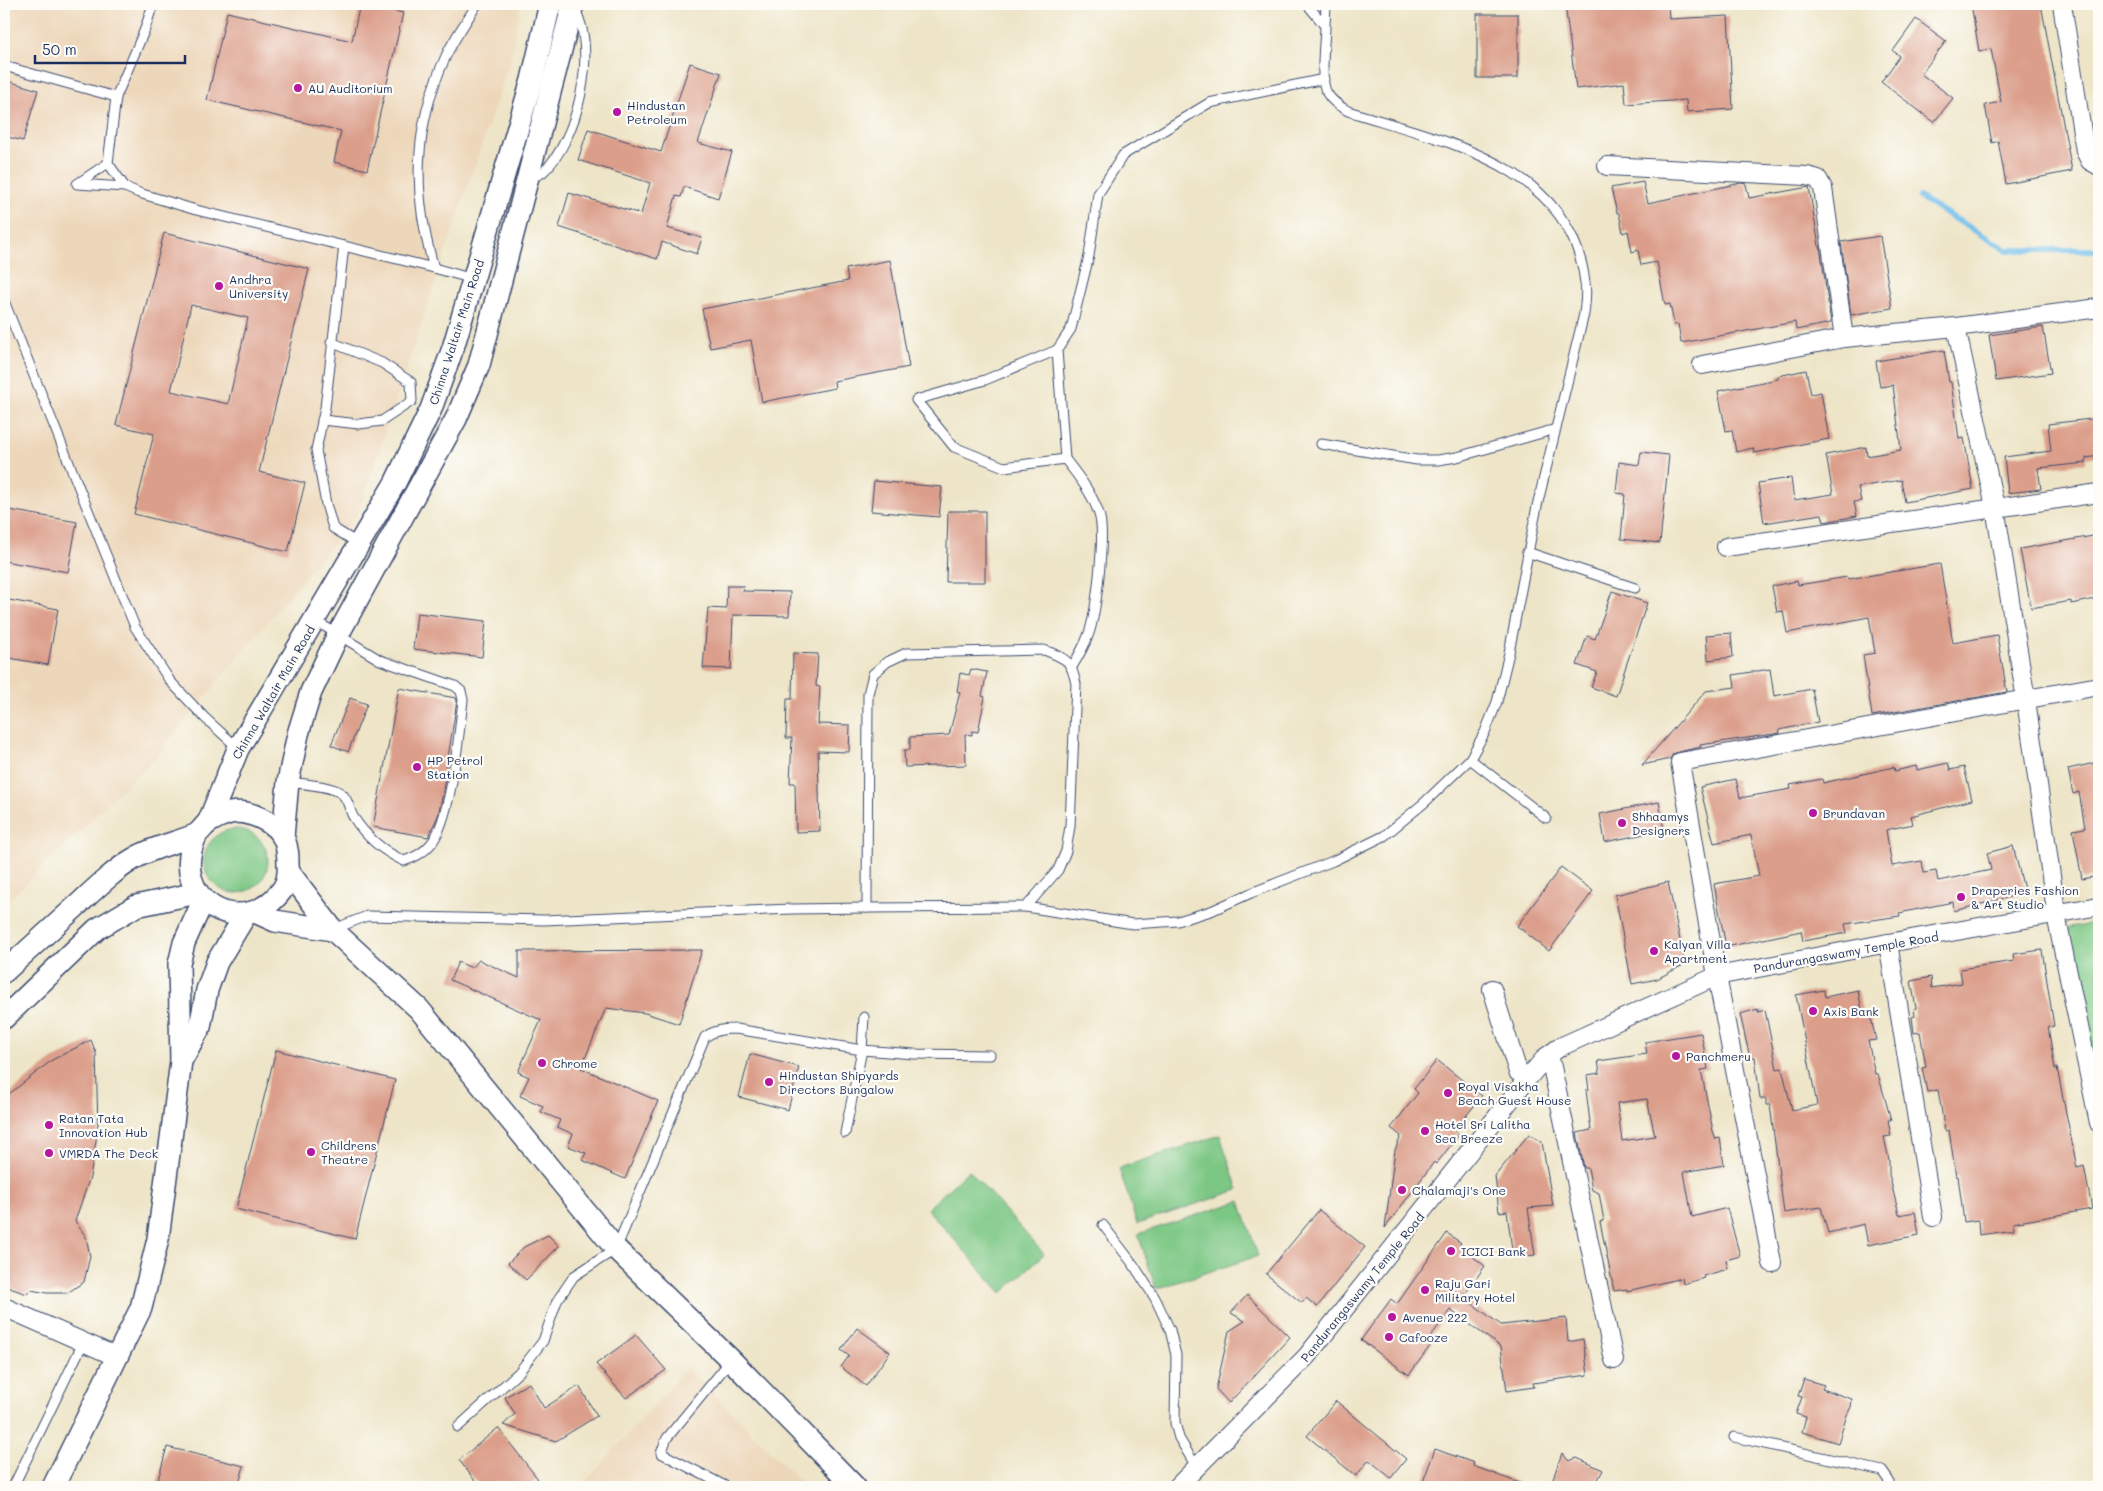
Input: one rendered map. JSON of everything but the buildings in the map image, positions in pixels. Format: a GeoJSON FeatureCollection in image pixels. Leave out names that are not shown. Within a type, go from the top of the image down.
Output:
{"type":"FeatureCollection","features":[{"type":"Feature","properties":{"kind":"street","name":"Chinna Waltair Main Road"},"geometry":{"type":"LineString","coordinates":[[203,828],[238,749],[395,483],[422,405],[453,348],[532,80],[550,4]]}},
{"type":"Feature","properties":{"kind":"street","name":"Chinna Waltair Main Road"},"geometry":{"type":"LineString","coordinates":[[283,837],[288,782],[298,734],[311,692],[338,635],[456,419],[478,365],[573,4]]}},
{"type":"Feature","properties":{"kind":"street"},"geometry":{"type":"LineString","coordinates":[[2062,4],[2085,151],[2090,161],[2099,166]]}},
{"type":"Feature","properties":{"kind":"street"},"geometry":{"type":"LineString","coordinates":[[1607,166],[1807,176],[1818,179],[1823,188],[1844,338]]}},
{"type":"Feature","properties":{"kind":"street"},"geometry":{"type":"LineString","coordinates":[[1702,365],[1844,338],[1956,327],[2099,308]]}},
{"type":"Feature","properties":{"kind":"street"},"geometry":{"type":"LineString","coordinates":[[1956,327],[1995,507],[2026,700],[2056,914],[2099,1123]]}},
{"type":"Feature","properties":{"kind":"street"},"geometry":{"type":"LineString","coordinates":[[1726,547],[2099,492]]}},
{"type":"Feature","properties":{"kind":"street"},"geometry":{"type":"LineString","coordinates":[[1772,1263],[1717,976],[1680,762],[2099,686]]}},
{"type":"Feature","properties":{"kind":"street"},"geometry":{"type":"LineString","coordinates":[[4,972],[101,884],[135,858],[203,828],[230,813],[254,815],[275,827],[283,837],[287,848],[289,872],[284,888],[268,905],[250,913],[233,914],[217,909],[200,897],[191,879],[188,864],[190,848],[203,828]]}},
{"type":"Feature","properties":{"kind":"street"},"geometry":{"type":"LineString","coordinates":[[289,872],[333,930],[419,1009],[616,1249],[731,1360],[855,1487]]}},
{"type":"Feature","properties":{"kind":"street"},"geometry":{"type":"LineString","coordinates":[[4,1018],[97,929],[136,906],[200,897]]}},
{"type":"Feature","properties":{"kind":"street"},"geometry":{"type":"LineString","coordinates":[[53,1487],[141,1308],[158,1239],[181,1061],[179,964],[184,943],[200,897]]}},
{"type":"Feature","properties":{"kind":"street","name":"Pandurangaswamy Temple Road"},"geometry":{"type":"LineString","coordinates":[[1177,1487],[1307,1356],[1527,1080],[1546,1057],[1560,1047],[1717,976],[1888,943],[2099,906]]}},
{"type":"Feature","properties":{"kind":"street"},"geometry":{"type":"LineString","coordinates":[[250,913],[275,921],[333,930]]}},
{"type":"Feature","properties":{"kind":"street"},"geometry":{"type":"LineString","coordinates":[[181,1061],[200,1027],[207,990],[217,962],[250,913]]}},
{"type":"Feature","properties":{"kind":"street"},"geometry":{"type":"LineString","coordinates":[[1888,943],[1933,1217]]}},
{"type":"Feature","properties":{"kind":"street"},"geometry":{"type":"LineString","coordinates":[[1492,989],[1518,1072],[1527,1080]]}},
{"type":"Feature","properties":{"kind":"street"},"geometry":{"type":"LineString","coordinates":[[1546,1057],[1552,1067],[1614,1360]]}},
{"type":"Feature","properties":{"kind":"street"},"geometry":{"type":"LineString","coordinates":[[4,1307],[117,1357]]}},
{"type":"Feature","properties":{"kind":"lane"},"geometry":{"type":"LineString","coordinates":[[125,187],[117,179],[108,163],[116,97],[145,29],[153,4]]}},
{"type":"Feature","properties":{"kind":"lane"},"geometry":{"type":"LineString","coordinates":[[434,268],[425,237],[419,201],[418,168],[422,130],[429,99],[446,55],[478,4]]}},
{"type":"Feature","properties":{"kind":"lane"},"geometry":{"type":"LineString","coordinates":[[527,178],[542,173],[556,157],[573,124],[582,85],[585,42],[580,17],[573,4]]}},
{"type":"Feature","properties":{"kind":"lane"},"geometry":{"type":"LineString","coordinates":[[1307,4],[1325,26]]}},
{"type":"Feature","properties":{"kind":"lane"},"geometry":{"type":"LineString","coordinates":[[333,930],[367,916],[544,920],[792,909],[867,908],[1026,907],[1133,924],[1178,921],[1211,911],[1333,861],[1384,836],[1424,804],[1470,759],[1485,732],[1497,702],[1509,653],[1527,552],[1584,314],[1586,284],[1580,256],[1570,230],[1553,206],[1529,183],[1502,165],[1469,150],[1348,111],[1333,101],[1325,92],[1324,79],[1326,4]]}},
{"type":"Feature","properties":{"kind":"lane"},"geometry":{"type":"LineString","coordinates":[[4,66],[116,97]]}},
{"type":"Feature","properties":{"kind":"lane"},"geometry":{"type":"LineString","coordinates":[[1065,459],[1004,466],[971,453],[954,446],[916,400],[985,380],[1057,350],[1071,329],[1089,256],[1098,194],[1123,155],[1209,103],[1324,79]]}},
{"type":"Feature","properties":{"kind":"lane"},"geometry":{"type":"LineString","coordinates":[[108,163],[77,184],[125,187],[196,210],[473,279]]}},
{"type":"Feature","properties":{"kind":"lane"},"geometry":{"type":"LineString","coordinates":[[344,246],[322,420],[316,450],[333,528],[359,544]]}},
{"type":"Feature","properties":{"kind":"lane"},"geometry":{"type":"LineString","coordinates":[[4,301],[135,627],[170,681],[238,749]]}},
{"type":"Feature","properties":{"kind":"lane"},"geometry":{"type":"LineString","coordinates":[[322,420],[359,424],[382,421],[422,405],[411,382],[382,363],[332,342]]}},
{"type":"Feature","properties":{"kind":"lane"},"geometry":{"type":"LineString","coordinates":[[1057,350],[1065,459],[1089,490],[1100,516],[1101,552],[1097,598],[1088,636],[1072,667]]}},
{"type":"Feature","properties":{"kind":"lane"},"geometry":{"type":"LineString","coordinates":[[1321,444],[1417,460],[1438,460],[1457,457],[1556,429]]}},
{"type":"Feature","properties":{"kind":"lane"},"geometry":{"type":"LineString","coordinates":[[1527,552],[1635,588]]}},
{"type":"Feature","properties":{"kind":"lane"},"geometry":{"type":"LineString","coordinates":[[288,782],[332,789],[341,794],[354,818],[366,832],[389,854],[404,861],[417,857],[431,844],[439,829],[452,782],[464,700],[461,691],[443,681],[380,660],[314,620]]}},
{"type":"Feature","properties":{"kind":"lane"},"geometry":{"type":"LineString","coordinates":[[867,908],[868,694],[873,674],[887,662],[906,653],[1044,650],[1062,657],[1072,667],[1076,684],[1070,826],[1066,851],[1058,870],[1026,907]]}},
{"type":"Feature","properties":{"kind":"lane"},"geometry":{"type":"LineString","coordinates":[[1470,759],[1546,818]]}},
{"type":"Feature","properties":{"kind":"lane"},"geometry":{"type":"LineString","coordinates":[[845,1132],[862,1050],[864,1018]]}},
{"type":"Feature","properties":{"kind":"lane"},"geometry":{"type":"LineString","coordinates":[[458,1427],[519,1372],[544,1341],[557,1301],[574,1276],[616,1249],[705,1037],[713,1031],[736,1029],[862,1050],[914,1054],[990,1055]]}},
{"type":"Feature","properties":{"kind":"lane"},"geometry":{"type":"LineString","coordinates":[[1103,1225],[1133,1264],[1155,1298],[1170,1330],[1176,1355],[1175,1423],[1179,1438],[1196,1468]]}},
{"type":"Feature","properties":{"kind":"lane"},"geometry":{"type":"LineString","coordinates":[[13,1487],[83,1343]]}},
{"type":"Feature","properties":{"kind":"lane"},"geometry":{"type":"LineString","coordinates":[[727,1487],[660,1453],[667,1438],[731,1360]]}},
{"type":"Feature","properties":{"kind":"lane"},"geometry":{"type":"LineString","coordinates":[[1734,1437],[1882,1472],[1889,1480],[1888,1487]]}},
{"type":"Feature","properties":{"kind":"shaded area","name":"Andhra University"},"geometry":{"type":"Polygon","coordinates":[[[4,4],[521,4],[511,58],[358,513],[156,756],[4,905],[4,4]]]}},
{"type":"Feature","properties":{"kind":"shaded area"},"geometry":{"type":"Polygon","coordinates":[[[687,1368],[789,1470],[807,1487],[581,1487],[687,1368]]]}},
{"type":"Feature","properties":{"kind":"green space"},"geometry":{"type":"Polygon","coordinates":[[[230,829],[242,829],[259,838],[266,849],[268,861],[266,873],[259,884],[242,893],[230,893],[218,888],[209,879],[204,867],[204,855],[209,843],[218,834],[230,829]]]}},
{"type":"Feature","properties":{"kind":"green space"},"geometry":{"type":"Polygon","coordinates":[[[2099,922],[2099,1099],[2064,928],[2099,922]]]}},
{"type":"Feature","properties":{"kind":"green space"},"geometry":{"type":"Polygon","coordinates":[[[1220,1135],[1238,1190],[1137,1224],[1119,1168],[1220,1135]]]}},
{"type":"Feature","properties":{"kind":"green space"},"geometry":{"type":"Polygon","coordinates":[[[969,1170],[1044,1254],[1002,1293],[927,1209],[969,1170]]]}},
{"type":"Feature","properties":{"kind":"green space"},"geometry":{"type":"Polygon","coordinates":[[[1240,1201],[1258,1256],[1156,1289],[1138,1234],[1240,1201]]]}},
{"type":"Feature","properties":{"kind":"waterway"},"geometry":{"type":"LineString","coordinates":[[1919,197],[2007,250],[2099,250]]}},
{"type":"Feature","properties":{"kind":"place","name":"AU Auditorium"},"geometry":{"type":"Point","coordinates":[298,88]}},
{"type":"Feature","properties":{"kind":"place","name":"Hindustan Petroleum"},"geometry":{"type":"Point","coordinates":[617,112]}},
{"type":"Feature","properties":{"kind":"place","name":"Andhra University"},"geometry":{"type":"Point","coordinates":[219,286]}},
{"type":"Feature","properties":{"kind":"place","name":"HP Petrol Station"},"geometry":{"type":"Point","coordinates":[417,767]}},
{"type":"Feature","properties":{"kind":"place","name":"Brundavan"},"geometry":{"type":"Point","coordinates":[1813,813]}},
{"type":"Feature","properties":{"kind":"place","name":"Shhaamys Designers"},"geometry":{"type":"Point","coordinates":[1622,823]}},
{"type":"Feature","properties":{"kind":"place","name":"Draperies Fashion & Art Studio"},"geometry":{"type":"Point","coordinates":[1961,897]}},
{"type":"Feature","properties":{"kind":"place","name":"Kalyan Villa Apartment"},"geometry":{"type":"Point","coordinates":[1654,951]}},
{"type":"Feature","properties":{"kind":"place","name":"Axis Bank"},"geometry":{"type":"Point","coordinates":[1813,1011]}},
{"type":"Feature","properties":{"kind":"place","name":"Panchmeru"},"geometry":{"type":"Point","coordinates":[1676,1056]}},
{"type":"Feature","properties":{"kind":"place","name":"Chrome"},"geometry":{"type":"Point","coordinates":[542,1063]}},
{"type":"Feature","properties":{"kind":"place","name":"Hindustan Shipyards Directors Bungalow"},"geometry":{"type":"Point","coordinates":[769,1082]}},
{"type":"Feature","properties":{"kind":"place","name":"Royal Visakha Beach Guest House"},"geometry":{"type":"Point","coordinates":[1448,1093]}},
{"type":"Feature","properties":{"kind":"place","name":"Ratan Tata Innovation Hub"},"geometry":{"type":"Point","coordinates":[49,1125]}},
{"type":"Feature","properties":{"kind":"place","name":"Hotel Sri Lalitha Sea Breeze"},"geometry":{"type":"Point","coordinates":[1425,1131]}},
{"type":"Feature","properties":{"kind":"place","name":"Childrens Theatre"},"geometry":{"type":"Point","coordinates":[311,1152]}},
{"type":"Feature","properties":{"kind":"place","name":"VMRDA The Deck"},"geometry":{"type":"Point","coordinates":[49,1153]}},
{"type":"Feature","properties":{"kind":"place","name":"Chalamaji's One"},"geometry":{"type":"Point","coordinates":[1402,1190]}},
{"type":"Feature","properties":{"kind":"place","name":"ICICI Bank"},"geometry":{"type":"Point","coordinates":[1451,1251]}},
{"type":"Feature","properties":{"kind":"place","name":"Raju Gari Military Hotel"},"geometry":{"type":"Point","coordinates":[1425,1290]}},
{"type":"Feature","properties":{"kind":"place","name":"Avenue 222"},"geometry":{"type":"Point","coordinates":[1392,1317]}},
{"type":"Feature","properties":{"kind":"place","name":"Cafooze"},"geometry":{"type":"Point","coordinates":[1389,1337]}}]}
